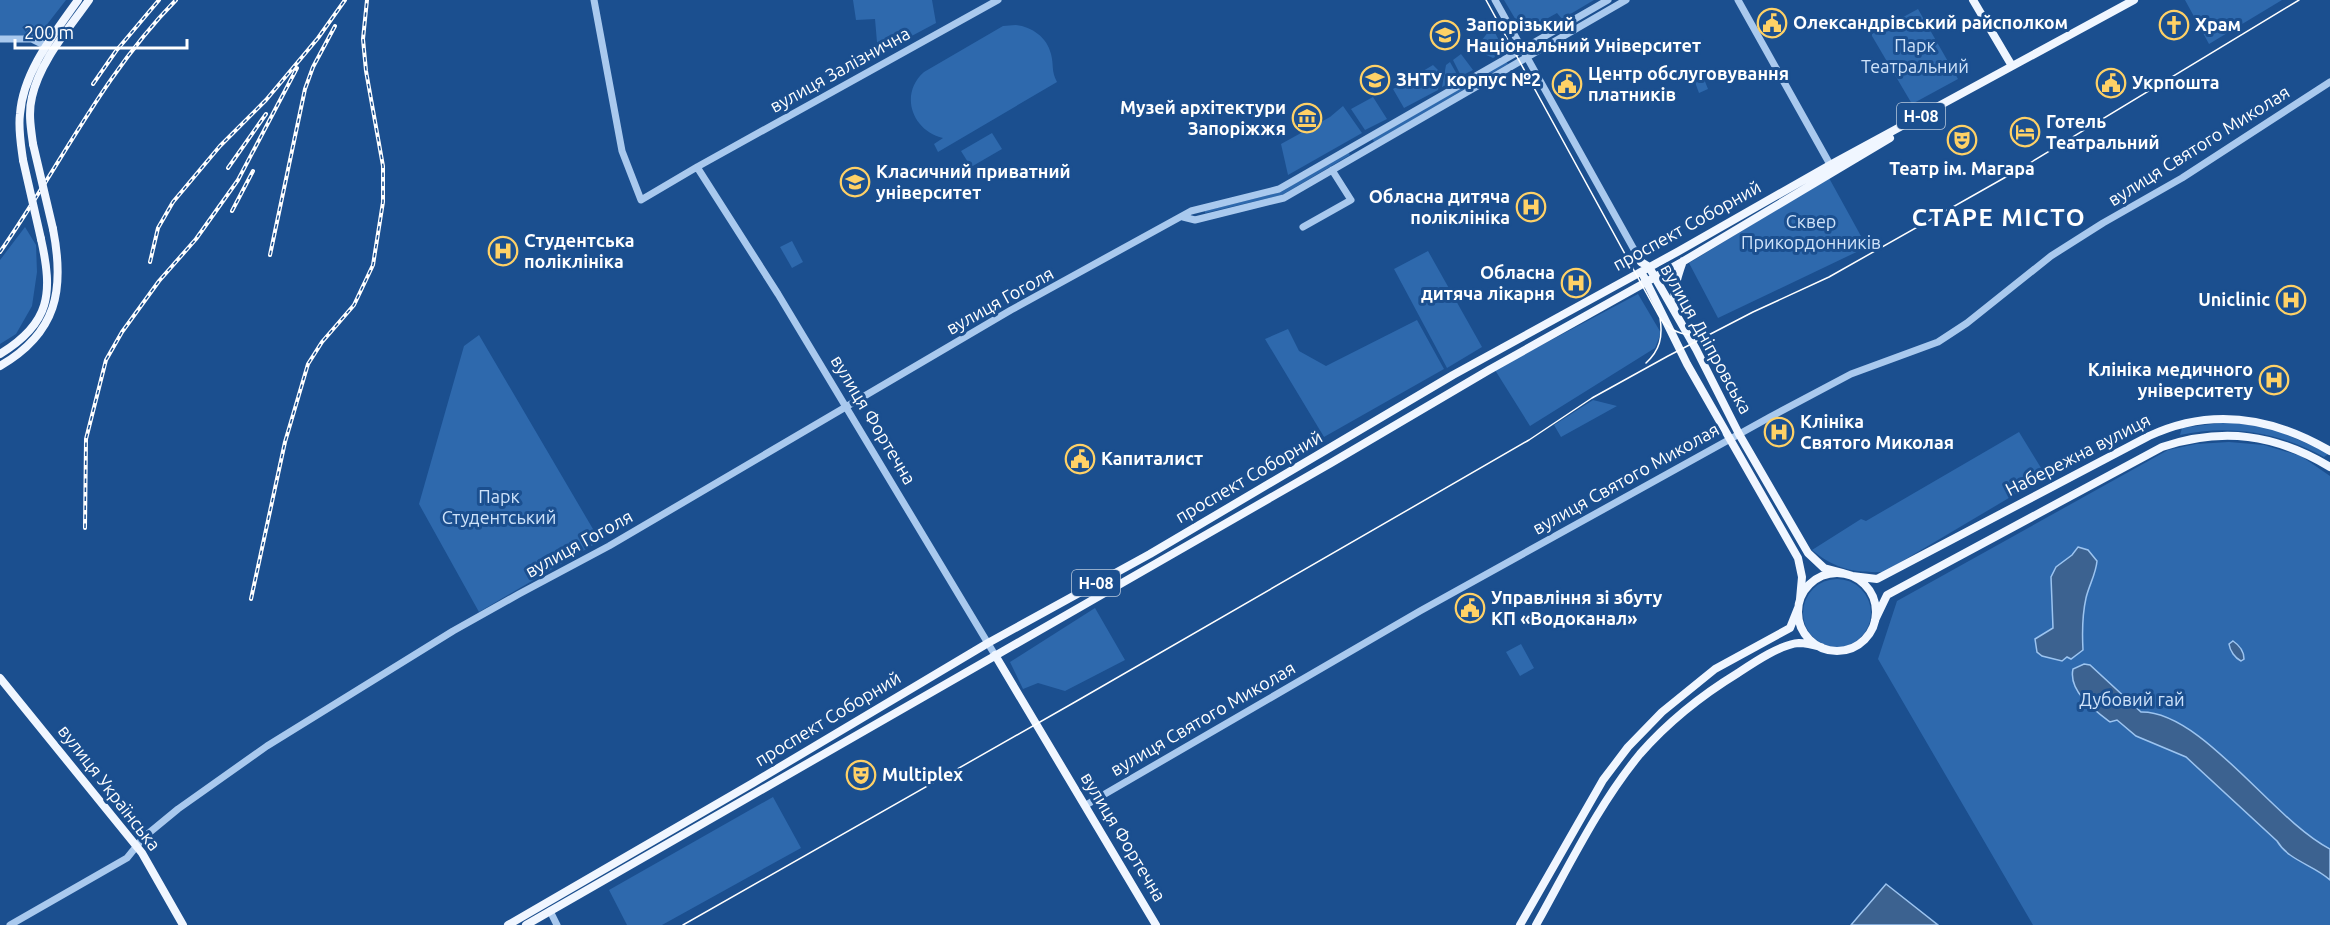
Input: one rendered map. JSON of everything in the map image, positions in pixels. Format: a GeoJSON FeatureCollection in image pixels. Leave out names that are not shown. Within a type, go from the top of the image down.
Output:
{"type":"FeatureCollection","features":[{"type":"Feature","properties":{"kind":"main road"},"geometry":{"type":"LineString","coordinates":[[0,354],[19,343],[31,331],[45,305],[47,291],[45,260],[23,160],[20,135],[22,100],[78,0]]}},
{"type":"Feature","properties":{"kind":"main road"},"geometry":{"type":"LineString","coordinates":[[0,366],[33,342],[53,311],[59,278],[53,229],[30,127],[32,97],[49,50],[89,0]]}},
{"type":"Feature","properties":{"kind":"main road"},"geometry":{"type":"LineString","coordinates":[[1973,0],[2012,66]]}},
{"type":"Feature","properties":{"kind":"main road","name":"проспект Соборний"},"geometry":{"type":"LineString","coordinates":[[526,925],[548,907],[988,643],[1150,554],[1453,375],[1644,266],[1832,168],[2133,0]]}},
{"type":"Feature","properties":{"kind":"main road","name":"проспект Соборний"},"geometry":{"type":"LineString","coordinates":[[508,925],[548,907],[995,655],[1489,370],[1683,261],[1832,168]]}},
{"type":"Feature","properties":{"kind":"main road"},"geometry":{"type":"LineString","coordinates":[[1675,313],[1674,292],[1683,261]]}},
{"type":"Feature","properties":{"kind":"main road","name":"вулиця Дніпровська"},"geometry":{"type":"LineString","coordinates":[[1644,266],[1684,359],[1808,553],[1824,568],[1848,575]]}},
{"type":"Feature","properties":{"kind":"main road","name":"вулиця Дніпровська"},"geometry":{"type":"LineString","coordinates":[[1650,279],[1675,313],[1696,349],[1735,436],[1798,558],[1802,577],[1799,603]]}},
{"type":"Feature","properties":{"kind":"main road","name":"Набережна вулиця"},"geometry":{"type":"LineString","coordinates":[[1848,575],[1877,579],[2149,436],[2189,421],[2209,418],[2236,419],[2269,425],[2299,434],[2330,451]]}},
{"type":"Feature","properties":{"kind":"main road"},"geometry":{"type":"LineString","coordinates":[[1536,925],[1615,788],[1641,754],[1670,723],[1721,683],[1756,661],[1792,644],[1838,650],[1854,646],[1867,636],[1887,595],[2162,447],[2197,437],[2229,435],[2250,437],[2285,445],[2329,465]]}},
{"type":"Feature","properties":{"kind":"main road"},"geometry":{"type":"LineString","coordinates":[[1520,925],[1603,780],[1628,747],[1662,712],[1715,669],[1790,628],[1804,590],[1817,578],[1834,573],[1860,580],[1871,594],[1876,611],[1875,620]]}},
{"type":"Feature","properties":{"kind":"main road"},"geometry":{"type":"LineString","coordinates":[[1799,603],[1801,627],[1813,642],[1821,647]]}},
{"type":"Feature","properties":{"kind":"main road","name":"вулиця Фортечна"},"geometry":{"type":"LineString","coordinates":[[995,655],[1156,925]]}},
{"type":"Feature","properties":{"kind":"main road"},"geometry":{"type":"LineString","coordinates":[[1715,669],[1711,677],[1714,682],[1721,683]]}},
{"type":"Feature","properties":{"kind":"main road","name":"вулиця Українська"},"geometry":{"type":"LineString","coordinates":[[0,678],[136,847],[183,925]]}},
{"type":"Feature","properties":{"kind":"main road"},"geometry":{"type":"LineString","coordinates":[[1696,683],[1704,684],[1706,688],[1704,696]]}},
{"type":"Feature","properties":{"kind":"street"},"geometry":{"type":"LineString","coordinates":[[594,0],[622,152],[641,200],[697,166]]}},
{"type":"Feature","properties":{"kind":"street","name":"вулиця Залізнична"},"geometry":{"type":"LineString","coordinates":[[697,166],[998,0]]}},
{"type":"Feature","properties":{"kind":"street","name":"вулиця Дніпровська"},"geometry":{"type":"LineString","coordinates":[[1495,0],[1644,266]]}},
{"type":"Feature","properties":{"kind":"street","name":"вулиця Гоголя"},"geometry":{"type":"LineString","coordinates":[[10,925],[127,858],[144,837],[178,809],[267,746],[407,658],[609,546],[1011,310],[1191,212],[1279,189],[1608,0]]}},
{"type":"Feature","properties":{"kind":"street","name":"вулиця Гоголя"},"geometry":{"type":"LineString","coordinates":[[1183,217],[1195,220],[1284,198],[1626,0]]}},
{"type":"Feature","properties":{"kind":"street"},"geometry":{"type":"LineString","coordinates":[[1738,0],[1832,168]]}},
{"type":"Feature","properties":{"kind":"street"},"geometry":{"type":"LineString","coordinates":[[0,39],[32,39],[49,50]]}},
{"type":"Feature","properties":{"kind":"street","name":"вулиця Святого Миколая"},"geometry":{"type":"LineString","coordinates":[[1086,805],[1420,611],[1735,436],[1851,374],[1938,342],[1966,323],[2051,256],[2182,178],[2330,82]]}},
{"type":"Feature","properties":{"kind":"street","name":"вулиця Фортечна"},"geometry":{"type":"LineString","coordinates":[[697,166],[778,294],[995,655]]}},
{"type":"Feature","properties":{"kind":"street"},"geometry":{"type":"LineString","coordinates":[[1303,227],[1351,200],[1332,170]]}},
{"type":"Feature","properties":{"kind":"street"},"geometry":{"type":"LineString","coordinates":[[548,907],[557,925]]}},
{"type":"Feature","properties":{"kind":"green space"},"geometry":{"type":"Polygon","coordinates":[[[0,0],[66,0],[38,36],[0,36],[0,0]]]}},
{"type":"Feature","properties":{"kind":"green space"},"geometry":{"type":"Polygon","coordinates":[[[853,0],[932,0],[936,23],[878,54],[875,19],[856,20],[853,0]]]}},
{"type":"Feature","properties":{"kind":"green space"},"geometry":{"type":"Polygon","coordinates":[[[1504,0],[1594,0],[1562,19],[1557,13],[1523,32],[1504,0]]]}},
{"type":"Feature","properties":{"kind":"green space"},"geometry":{"type":"Polygon","coordinates":[[[2185,0],[2282,0],[2209,44],[2185,0]]]}},
{"type":"Feature","properties":{"kind":"green space","name":"Парк Театральний"},"geometry":{"type":"Polygon","coordinates":[[[1918,9],[1958,79],[1912,104],[1872,34],[1918,9]]]}},
{"type":"Feature","properties":{"kind":"green space"},"geometry":{"type":"Polygon","coordinates":[[[1016,25],[1038,34],[1046,43],[1051,54],[1057,82],[938,152],[934,144],[943,138],[923,128],[912,111],[912,91],[916,81],[924,72],[1003,26],[1016,25]]]}},
{"type":"Feature","properties":{"kind":"green space"},"geometry":{"type":"Polygon","coordinates":[[[1492,27],[1505,52],[1493,58],[1471,48],[1482,40],[1492,27]]]}},
{"type":"Feature","properties":{"kind":"green space"},"geometry":{"type":"Polygon","coordinates":[[[1461,54],[1473,70],[1461,76],[1453,60],[1461,54]]]}},
{"type":"Feature","properties":{"kind":"green space"},"geometry":{"type":"Polygon","coordinates":[[[1505,60],[1508,64],[1374,142],[1372,138],[1505,60]]]}},
{"type":"Feature","properties":{"kind":"green space"},"geometry":{"type":"Polygon","coordinates":[[[1450,62],[1459,78],[1442,87],[1446,65],[1450,62]]]}},
{"type":"Feature","properties":{"kind":"green space"},"geometry":{"type":"Polygon","coordinates":[[[1433,65],[1441,73],[1438,90],[1404,108],[1393,89],[1433,65]]]}},
{"type":"Feature","properties":{"kind":"green space"},"geometry":{"type":"Polygon","coordinates":[[[1700,69],[1708,89],[1699,93],[1692,74],[1700,69]]]}},
{"type":"Feature","properties":{"kind":"green space"},"geometry":{"type":"Polygon","coordinates":[[[1373,97],[1387,119],[1365,130],[1351,109],[1373,97]]]}},
{"type":"Feature","properties":{"kind":"green space"},"geometry":{"type":"Polygon","coordinates":[[[1343,106],[1362,133],[1288,175],[1281,144],[1330,117],[1343,106]]]}},
{"type":"Feature","properties":{"kind":"green space"},"geometry":{"type":"Polygon","coordinates":[[[992,133],[1002,149],[971,167],[961,151],[992,133]]]}},
{"type":"Feature","properties":{"kind":"green space"},"geometry":{"type":"Polygon","coordinates":[[[1348,152],[1350,155],[1282,195],[1205,213],[1205,211],[1281,192],[1348,152]]]}},
{"type":"Feature","properties":{"kind":"green space","name":"Сквер Прикордонників"},"geometry":{"type":"Polygon","coordinates":[[[1829,178],[1867,247],[1718,318],[1689,263],[1829,178]]]}},
{"type":"Feature","properties":{"kind":"green space"},"geometry":{"type":"Polygon","coordinates":[[[25,227],[36,245],[37,272],[32,306],[16,334],[0,344],[0,260],[25,227]]]}},
{"type":"Feature","properties":{"kind":"green space"},"geometry":{"type":"Polygon","coordinates":[[[792,241],[803,262],[792,268],[780,247],[792,241]]]}},
{"type":"Feature","properties":{"kind":"green space"},"geometry":{"type":"Polygon","coordinates":[[[1428,251],[1482,347],[1447,368],[1394,269],[1428,251]]]}},
{"type":"Feature","properties":{"kind":"green space"},"geometry":{"type":"Polygon","coordinates":[[[1638,294],[1661,333],[1655,348],[1530,426],[1495,370],[1638,294]]]}},
{"type":"Feature","properties":{"kind":"green space"},"geometry":{"type":"Polygon","coordinates":[[[1417,320],[1444,369],[1324,437],[1265,339],[1288,329],[1299,351],[1326,366],[1417,320]]]}},
{"type":"Feature","properties":{"kind":"green space","name":"Парк Студентський"},"geometry":{"type":"Polygon","coordinates":[[[479,335],[600,541],[479,612],[419,504],[464,346],[479,335]]]}},
{"type":"Feature","properties":{"kind":"green space"},"geometry":{"type":"Polygon","coordinates":[[[1593,400],[1617,406],[1561,437],[1554,425],[1593,400]]]}},
{"type":"Feature","properties":{"kind":"green space"},"geometry":{"type":"Polygon","coordinates":[[[2227,422],[2271,428],[2327,452],[2327,455],[2324,457],[2290,441],[2254,433],[2217,430],[2180,435],[2182,428],[2227,422]]]}},
{"type":"Feature","properties":{"kind":"green space"},"geometry":{"type":"Polygon","coordinates":[[[2019,432],[2046,476],[1884,572],[1863,572],[1837,566],[1812,550],[1861,519],[1866,521],[2019,432]]]}},
{"type":"Feature","properties":{"kind":"green space","name":"Дубовий гай"},"geometry":{"type":"Polygon","coordinates":[[[2229,442],[2264,445],[2301,456],[2330,476],[2330,925],[2033,925],[1878,659],[1897,601],[2168,450],[2196,444],[2229,442]]]}},
{"type":"Feature","properties":{"kind":"green space"},"geometry":{"type":"Polygon","coordinates":[[[1837,579],[1850,582],[1861,589],[1868,600],[1871,613],[1868,626],[1861,637],[1850,644],[1837,647],[1824,644],[1813,637],[1806,626],[1803,613],[1806,600],[1813,589],[1824,582],[1837,579]]]}},
{"type":"Feature","properties":{"kind":"green space"},"geometry":{"type":"Polygon","coordinates":[[[1095,608],[1125,660],[1065,691],[1038,683],[1023,689],[1010,662],[1095,608]]]}},
{"type":"Feature","properties":{"kind":"green space"},"geometry":{"type":"Polygon","coordinates":[[[1521,644],[1534,668],[1520,676],[1506,652],[1521,644]]]}},
{"type":"Feature","properties":{"kind":"green space"},"geometry":{"type":"Polygon","coordinates":[[[773,797],[801,848],[662,925],[627,925],[609,890],[773,797]]]}},
{"type":"Feature","properties":{"kind":"shaded area"},"geometry":{"type":"Polygon","coordinates":[[[2078,547],[2088,550],[2097,561],[2085,605],[2083,650],[2071,659],[2067,657],[2062,661],[2042,656],[2037,652],[2035,639],[2053,628],[2051,577],[2056,567],[2072,555],[2078,547]]]}},
{"type":"Feature","properties":{"kind":"shaded area"},"geometry":{"type":"Polygon","coordinates":[[[2233,641],[2243,653],[2244,659],[2241,661],[2230,649],[2229,644],[2233,641]]]}},
{"type":"Feature","properties":{"kind":"shaded area"},"geometry":{"type":"Polygon","coordinates":[[[2084,664],[2090,665],[2141,712],[2164,716],[2188,729],[2213,747],[2285,815],[2308,835],[2330,849],[2330,880],[2282,848],[2186,757],[2136,736],[2117,720],[2110,722],[2097,712],[2074,685],[2073,669],[2084,664]]]}},
{"type":"Feature","properties":{"kind":"shaded area"},"geometry":{"type":"Polygon","coordinates":[[[1886,884],[1938,925],[1851,925],[1886,884]]]}},
{"type":"Feature","properties":{"kind":"tram line"},"geometry":{"type":"LineString","coordinates":[[1486,0],[1660,318],[1675,331],[1708,335]]}},
{"type":"Feature","properties":{"kind":"tram line"},"geometry":{"type":"LineString","coordinates":[[683,925],[1529,440],[1592,398],[1753,312],[1829,277],[2020,169],[2299,0]]}},
{"type":"Feature","properties":{"kind":"tram line"},"geometry":{"type":"LineString","coordinates":[[1646,363],[1655,353],[1659,343],[1660,318]]}},
{"type":"Feature","properties":{"kind":"railway"},"geometry":{"type":"LineString","coordinates":[[93,84],[116,51],[159,0]]}},
{"type":"Feature","properties":{"kind":"railway"},"geometry":{"type":"LineString","coordinates":[[0,252],[104,90],[126,59],[176,0]]}},
{"type":"Feature","properties":{"kind":"railway"},"geometry":{"type":"LineString","coordinates":[[150,262],[158,228],[173,202],[220,146],[266,100],[318,38],[345,0]]}},
{"type":"Feature","properties":{"kind":"railway"},"geometry":{"type":"LineString","coordinates":[[251,599],[285,442],[308,364],[322,342],[354,305],[373,265],[383,202],[383,166],[366,71],[363,39],[367,0]]}},
{"type":"Feature","properties":{"kind":"railway"},"geometry":{"type":"LineString","coordinates":[[270,255],[305,89],[313,67],[335,26]]}},
{"type":"Feature","properties":{"kind":"railway"},"geometry":{"type":"LineString","coordinates":[[85,528],[86,439],[106,360],[122,332],[159,281],[196,239],[238,180],[297,68]]}},
{"type":"Feature","properties":{"kind":"railway"},"geometry":{"type":"LineString","coordinates":[[228,168],[266,114]]}},
{"type":"Feature","properties":{"kind":"railway"},"geometry":{"type":"LineString","coordinates":[[232,211],[253,171]]}},
{"type":"Feature","properties":{"kind":"place","name":"Олександрівський райсполком"},"geometry":{"type":"Point","coordinates":[1772,23]}},
{"type":"Feature","properties":{"kind":"place","name":"Храм"},"geometry":{"type":"Point","coordinates":[2174,25]}},
{"type":"Feature","properties":{"kind":"place","name":"Запорізький Національний Університет"},"geometry":{"type":"Point","coordinates":[1445,35]}},
{"type":"Feature","properties":{"kind":"place","name":"ЗНТУ корпус №2"},"geometry":{"type":"Point","coordinates":[1375,80]}},
{"type":"Feature","properties":{"kind":"place","name":"Укрпошта"},"geometry":{"type":"Point","coordinates":[2111,83]}},
{"type":"Feature","properties":{"kind":"place","name":"Центр обслуговування платників"},"geometry":{"type":"Point","coordinates":[1567,84]}},
{"type":"Feature","properties":{"kind":"place","name":"Музей архітектури Запоріжжя"},"geometry":{"type":"Point","coordinates":[1307,118]}},
{"type":"Feature","properties":{"kind":"place","name":"Готель Театральний"},"geometry":{"type":"Point","coordinates":[2025,132]}},
{"type":"Feature","properties":{"kind":"place","name":"Театр ім. Магара"},"geometry":{"type":"Point","coordinates":[1962,140]}},
{"type":"Feature","properties":{"kind":"place","name":"Класичний приватний університет"},"geometry":{"type":"Point","coordinates":[855,182]}},
{"type":"Feature","properties":{"kind":"place","name":"Обласна дитяча поліклініка"},"geometry":{"type":"Point","coordinates":[1531,207]}},
{"type":"Feature","properties":{"kind":"place","name":"Студентська поліклініка"},"geometry":{"type":"Point","coordinates":[503,251]}},
{"type":"Feature","properties":{"kind":"place","name":"Обласна дитяча лікарня"},"geometry":{"type":"Point","coordinates":[1576,283]}},
{"type":"Feature","properties":{"kind":"place","name":"Uniclinic"},"geometry":{"type":"Point","coordinates":[2291,300]}},
{"type":"Feature","properties":{"kind":"place","name":"Клініка медичного університету"},"geometry":{"type":"Point","coordinates":[2274,380]}},
{"type":"Feature","properties":{"kind":"place","name":"Клініка Святого Миколая"},"geometry":{"type":"Point","coordinates":[1779,432]}},
{"type":"Feature","properties":{"kind":"place","name":"Капиталист"},"geometry":{"type":"Point","coordinates":[1080,459]}},
{"type":"Feature","properties":{"kind":"place","name":"Управлiння зi збуту КП «Водоканал»"},"geometry":{"type":"Point","coordinates":[1470,608]}},
{"type":"Feature","properties":{"kind":"place","name":"Multiplex"},"geometry":{"type":"Point","coordinates":[861,775]}},
{"type":"Feature","properties":{"kind":"district","name":"СТАРЕ МІСТО"},"geometry":{"type":"Point","coordinates":[1999,218]}}]}
